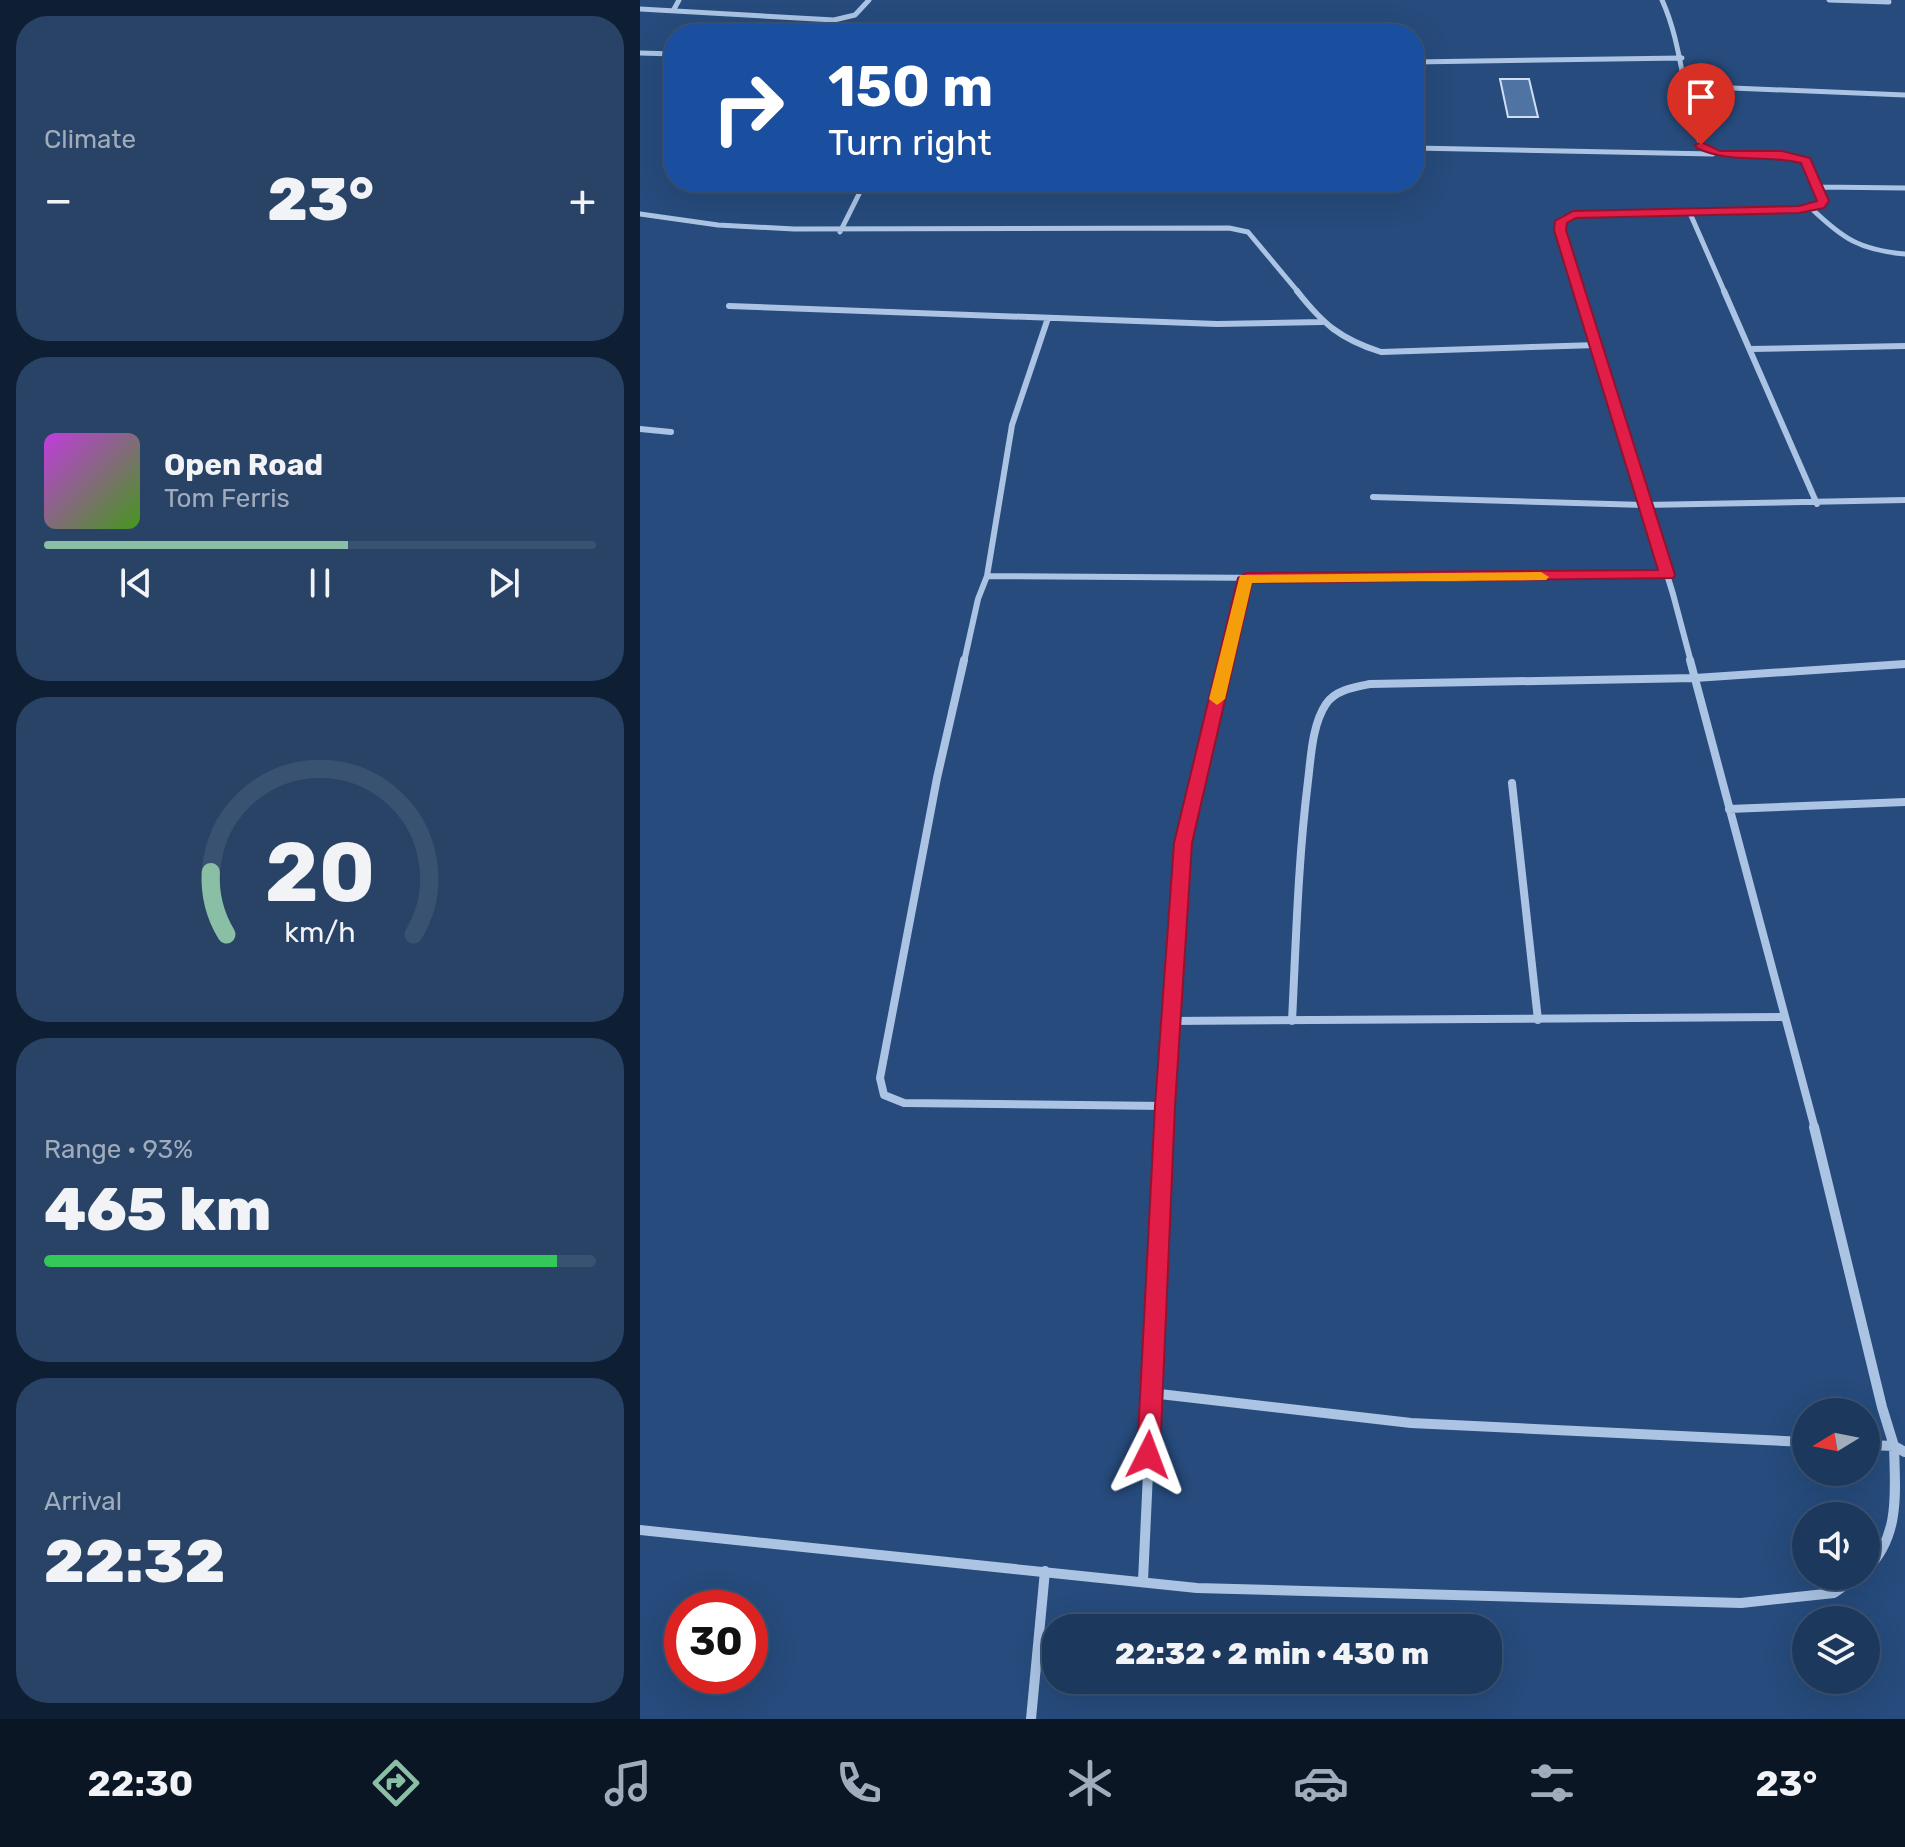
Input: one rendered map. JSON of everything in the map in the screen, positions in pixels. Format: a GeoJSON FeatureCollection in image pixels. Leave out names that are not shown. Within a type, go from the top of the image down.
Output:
{"type":"FeatureCollection","features":[{"type":"Feature","properties":{"kind":"street"},"geometry":{"type":"LineString","coordinates":[[673,11],[679,0]]}},
{"type":"Feature","properties":{"kind":"street"},"geometry":{"type":"LineString","coordinates":[[640,9],[834,20],[854,17],[863,12],[869,0]]}},
{"type":"Feature","properties":{"kind":"street"},"geometry":{"type":"LineString","coordinates":[[1662,0],[1682,58],[1684,86],[1701,145],[1718,154]]}},
{"type":"Feature","properties":{"kind":"street"},"geometry":{"type":"LineString","coordinates":[[1829,0],[1889,2]]}},
{"type":"Feature","properties":{"kind":"street"},"geometry":{"type":"LineString","coordinates":[[640,53],[664,54]]}},
{"type":"Feature","properties":{"kind":"street"},"geometry":{"type":"LineString","coordinates":[[1424,62],[1682,58]]}},
{"type":"Feature","properties":{"kind":"street"},"geometry":{"type":"LineString","coordinates":[[1684,86],[1905,95]]}},
{"type":"Feature","properties":{"kind":"street"},"geometry":{"type":"LineString","coordinates":[[1424,148],[1796,157],[1811,168],[1823,201],[1811,208],[1573,215],[1561,221],[1564,245],[1667,575],[1826,1172],[1882,1407],[1900,1449],[1894,1530],[1880,1556]]}},
{"type":"Feature","properties":{"kind":"street"},"geometry":{"type":"LineString","coordinates":[[1818,187],[1905,188]]}},
{"type":"Feature","properties":{"kind":"street"},"geometry":{"type":"LineString","coordinates":[[840,232],[860,192]]}},
{"type":"Feature","properties":{"kind":"street"},"geometry":{"type":"LineString","coordinates":[[1811,208],[1845,241],[1858,248],[1905,254]]}},
{"type":"Feature","properties":{"kind":"street"},"geometry":{"type":"LineString","coordinates":[[1689,211],[1817,504]]}},
{"type":"Feature","properties":{"kind":"street"},"geometry":{"type":"LineString","coordinates":[[640,214],[754,229],[840,232],[948,227],[1229,228],[1248,232],[1261,244],[1322,322],[1359,345],[1381,352],[1597,345]]}},
{"type":"Feature","properties":{"kind":"street"},"geometry":{"type":"LineString","coordinates":[[729,306],[1217,324],[1322,322]]}},
{"type":"Feature","properties":{"kind":"street"},"geometry":{"type":"LineString","coordinates":[[1048,318],[1012,425],[987,576],[978,599],[937,778],[880,1078],[884,1095],[904,1103],[1165,1106]]}},
{"type":"Feature","properties":{"kind":"street"},"geometry":{"type":"LineString","coordinates":[[1750,349],[1905,346]]}},
{"type":"Feature","properties":{"kind":"street"},"geometry":{"type":"LineString","coordinates":[[640,429],[671,432]]}},
{"type":"Feature","properties":{"kind":"street"},"geometry":{"type":"LineString","coordinates":[[1373,497],[1644,505],[1905,500]]}},
{"type":"Feature","properties":{"kind":"street"},"geometry":{"type":"LineString","coordinates":[[987,576],[1667,575]]}},
{"type":"Feature","properties":{"kind":"street"},"geometry":{"type":"LineString","coordinates":[[1143,1581],[1165,1106],[1183,843],[1246,578]]}},
{"type":"Feature","properties":{"kind":"street"},"geometry":{"type":"LineString","coordinates":[[1292,1021],[1308,771],[1320,712],[1328,700],[1350,688],[1370,684],[1695,678],[1905,664]]}},
{"type":"Feature","properties":{"kind":"street"},"geometry":{"type":"LineString","coordinates":[[1512,783],[1538,1020]]}},
{"type":"Feature","properties":{"kind":"street"},"geometry":{"type":"LineString","coordinates":[[1729,809],[1905,802]]}},
{"type":"Feature","properties":{"kind":"street"},"geometry":{"type":"LineString","coordinates":[[1170,1021],[1785,1017]]}},
{"type":"Feature","properties":{"kind":"street"},"geometry":{"type":"LineString","coordinates":[[1151,1393],[1411,1423],[1792,1441]]}},
{"type":"Feature","properties":{"kind":"street"},"geometry":{"type":"LineString","coordinates":[[1880,1447],[1900,1449]]}},
{"type":"Feature","properties":{"kind":"street"},"geometry":{"type":"LineString","coordinates":[[640,1530],[1213,1588],[1741,1603],[1834,1593],[1838,1590]]}},
{"type":"Feature","properties":{"kind":"street"},"geometry":{"type":"LineString","coordinates":[[1031,1719],[1045,1571]]}},
{"type":"Feature","properties":{"kind":"building"},"geometry":{"type":"Polygon","coordinates":[[[1500,79],[1529,79],[1538,117],[1508,117],[1500,79]]]}},
{"type":"Feature","properties":{"kind":"slow traffic"},"geometry":{"type":"LineString","coordinates":[[1217,699],[1246,578],[1541,577]]}},
{"type":"Feature","properties":{"kind":"route"},"geometry":{"type":"LineString","coordinates":[[1148,1455],[1165,1106],[1183,843],[1246,578],[1667,575],[1560,230],[1561,221],[1573,215],[1799,209],[1811,208],[1823,201],[1806,161],[1782,155],[1718,154],[1701,145]]}}]}
